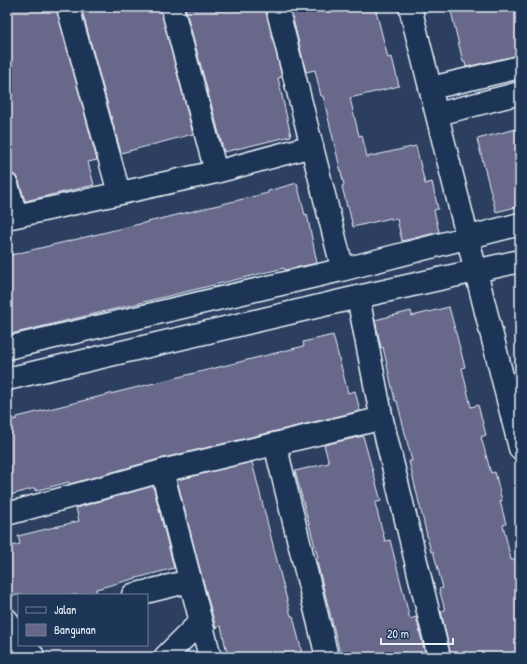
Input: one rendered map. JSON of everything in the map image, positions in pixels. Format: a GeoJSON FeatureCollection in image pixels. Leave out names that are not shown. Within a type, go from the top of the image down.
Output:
{"type":"FeatureCollection","features":[{"type":"Feature","properties":{"kind":"street"},"geometry":{"type":"LineString","coordinates":[[68,7],[119,193]]}},
{"type":"Feature","properties":{"kind":"street"},"geometry":{"type":"LineString","coordinates":[[172,7],[216,172]]}},
{"type":"Feature","properties":{"kind":"street"},"geometry":{"type":"LineString","coordinates":[[277,7],[340,259],[341,270]]}},
{"type":"Feature","properties":{"kind":"street"},"geometry":{"type":"LineString","coordinates":[[410,7],[438,114],[520,448]]}},
{"type":"Feature","properties":{"kind":"street"},"geometry":{"type":"LineString","coordinates":[[431,88],[520,67]]}},
{"type":"Feature","properties":{"kind":"street"},"geometry":{"type":"LineString","coordinates":[[438,114],[520,93]]}},
{"type":"Feature","properties":{"kind":"street"},"geometry":{"type":"LineString","coordinates":[[7,185],[12,217],[216,172],[312,146]]}},
{"type":"Feature","properties":{"kind":"street"},"geometry":{"type":"LineString","coordinates":[[7,348],[341,270],[468,236],[520,224]]}},
{"type":"Feature","properties":{"kind":"street"},"geometry":{"type":"LineString","coordinates":[[7,379],[358,297],[520,261]]}},
{"type":"Feature","properties":{"kind":"street"},"geometry":{"type":"LineString","coordinates":[[358,297],[382,420],[439,657]]}},
{"type":"Feature","properties":{"kind":"street"},"geometry":{"type":"LineString","coordinates":[[7,514],[162,471],[371,421],[382,420]]}},
{"type":"Feature","properties":{"kind":"street"},"geometry":{"type":"LineString","coordinates":[[274,444],[327,657]]}},
{"type":"Feature","properties":{"kind":"street"},"geometry":{"type":"LineString","coordinates":[[162,471],[210,657]]}},
{"type":"Feature","properties":{"kind":"street"},"geometry":{"type":"LineString","coordinates":[[137,594],[190,581]]}},
{"type":"Feature","properties":{"kind":"street"},"geometry":{"type":"LineString","coordinates":[[7,620],[18,638]]}},
{"type":"Feature","properties":{"kind":"street"},"geometry":{"type":"LineString","coordinates":[[165,657],[201,621]]}},
{"type":"Feature","properties":{"kind":"street"},"geometry":{"type":"LineString","coordinates":[[25,646],[34,657]]}},
{"type":"Feature","properties":{"kind":"building"},"geometry":{"type":"Polygon","coordinates":[[[7,7],[56,7],[97,160],[88,162],[94,185],[25,201],[19,181],[16,176],[12,174],[7,153],[7,7]]]}},
{"type":"Feature","properties":{"kind":"building"},"geometry":{"type":"Polygon","coordinates":[[[81,7],[160,7],[193,134],[121,153],[81,7]]]}},
{"type":"Feature","properties":{"kind":"building"},"geometry":{"type":"Polygon","coordinates":[[[185,7],[265,7],[282,77],[278,78],[291,136],[224,152],[185,7]]]}},
{"type":"Feature","properties":{"kind":"building"},"geometry":{"type":"Polygon","coordinates":[[[290,7],[375,7],[388,58],[392,57],[399,86],[350,98],[359,136],[362,135],[367,157],[416,146],[425,184],[432,182],[438,209],[434,210],[439,232],[402,241],[397,219],[392,220],[391,218],[353,227],[342,186],[344,185],[323,96],[321,96],[315,70],[306,72],[290,7]]]}},
{"type":"Feature","properties":{"kind":"building"},"geometry":{"type":"Polygon","coordinates":[[[450,7],[520,7],[520,55],[466,67],[465,62],[463,62],[450,7]]]}},
{"type":"Feature","properties":{"kind":"building"},"geometry":{"type":"Polygon","coordinates":[[[520,128],[520,206],[496,212],[477,139],[520,128]]]}},
{"type":"Feature","properties":{"kind":"building"},"geometry":{"type":"Polygon","coordinates":[[[297,183],[305,215],[307,214],[317,263],[285,270],[284,268],[7,335],[7,256],[268,193],[268,191],[297,183]]]}},
{"type":"Feature","properties":{"kind":"building"},"geometry":{"type":"Polygon","coordinates":[[[449,307],[465,367],[462,368],[471,407],[478,405],[486,435],[481,437],[491,473],[495,472],[502,501],[500,501],[506,524],[503,525],[511,560],[516,559],[520,577],[520,655],[512,657],[451,657],[441,611],[445,610],[439,589],[443,588],[433,551],[431,552],[409,461],[412,461],[397,401],[395,401],[383,347],[381,348],[375,320],[411,311],[412,316],[449,307]]]}},
{"type":"Feature","properties":{"kind":"building"},"geometry":{"type":"Polygon","coordinates":[[[333,335],[348,393],[355,391],[360,411],[159,459],[70,484],[69,482],[35,491],[35,488],[7,496],[7,421],[17,419],[17,417],[304,346],[303,342],[333,335]]]}},
{"type":"Feature","properties":{"kind":"building"},"geometry":{"type":"Polygon","coordinates":[[[363,436],[381,501],[375,503],[385,541],[390,540],[410,619],[416,617],[426,657],[341,657],[316,558],[318,558],[295,471],[329,463],[324,445],[363,436]]]}},
{"type":"Feature","properties":{"kind":"building"},"geometry":{"type":"Polygon","coordinates":[[[252,462],[291,616],[293,616],[303,657],[228,657],[221,626],[216,628],[198,562],[177,480],[252,462]]]}},
{"type":"Feature","properties":{"kind":"building"},"geometry":{"type":"Polygon","coordinates":[[[153,486],[174,568],[96,589],[97,594],[7,595],[7,547],[20,544],[18,536],[79,521],[76,508],[153,486]]]}}]}
